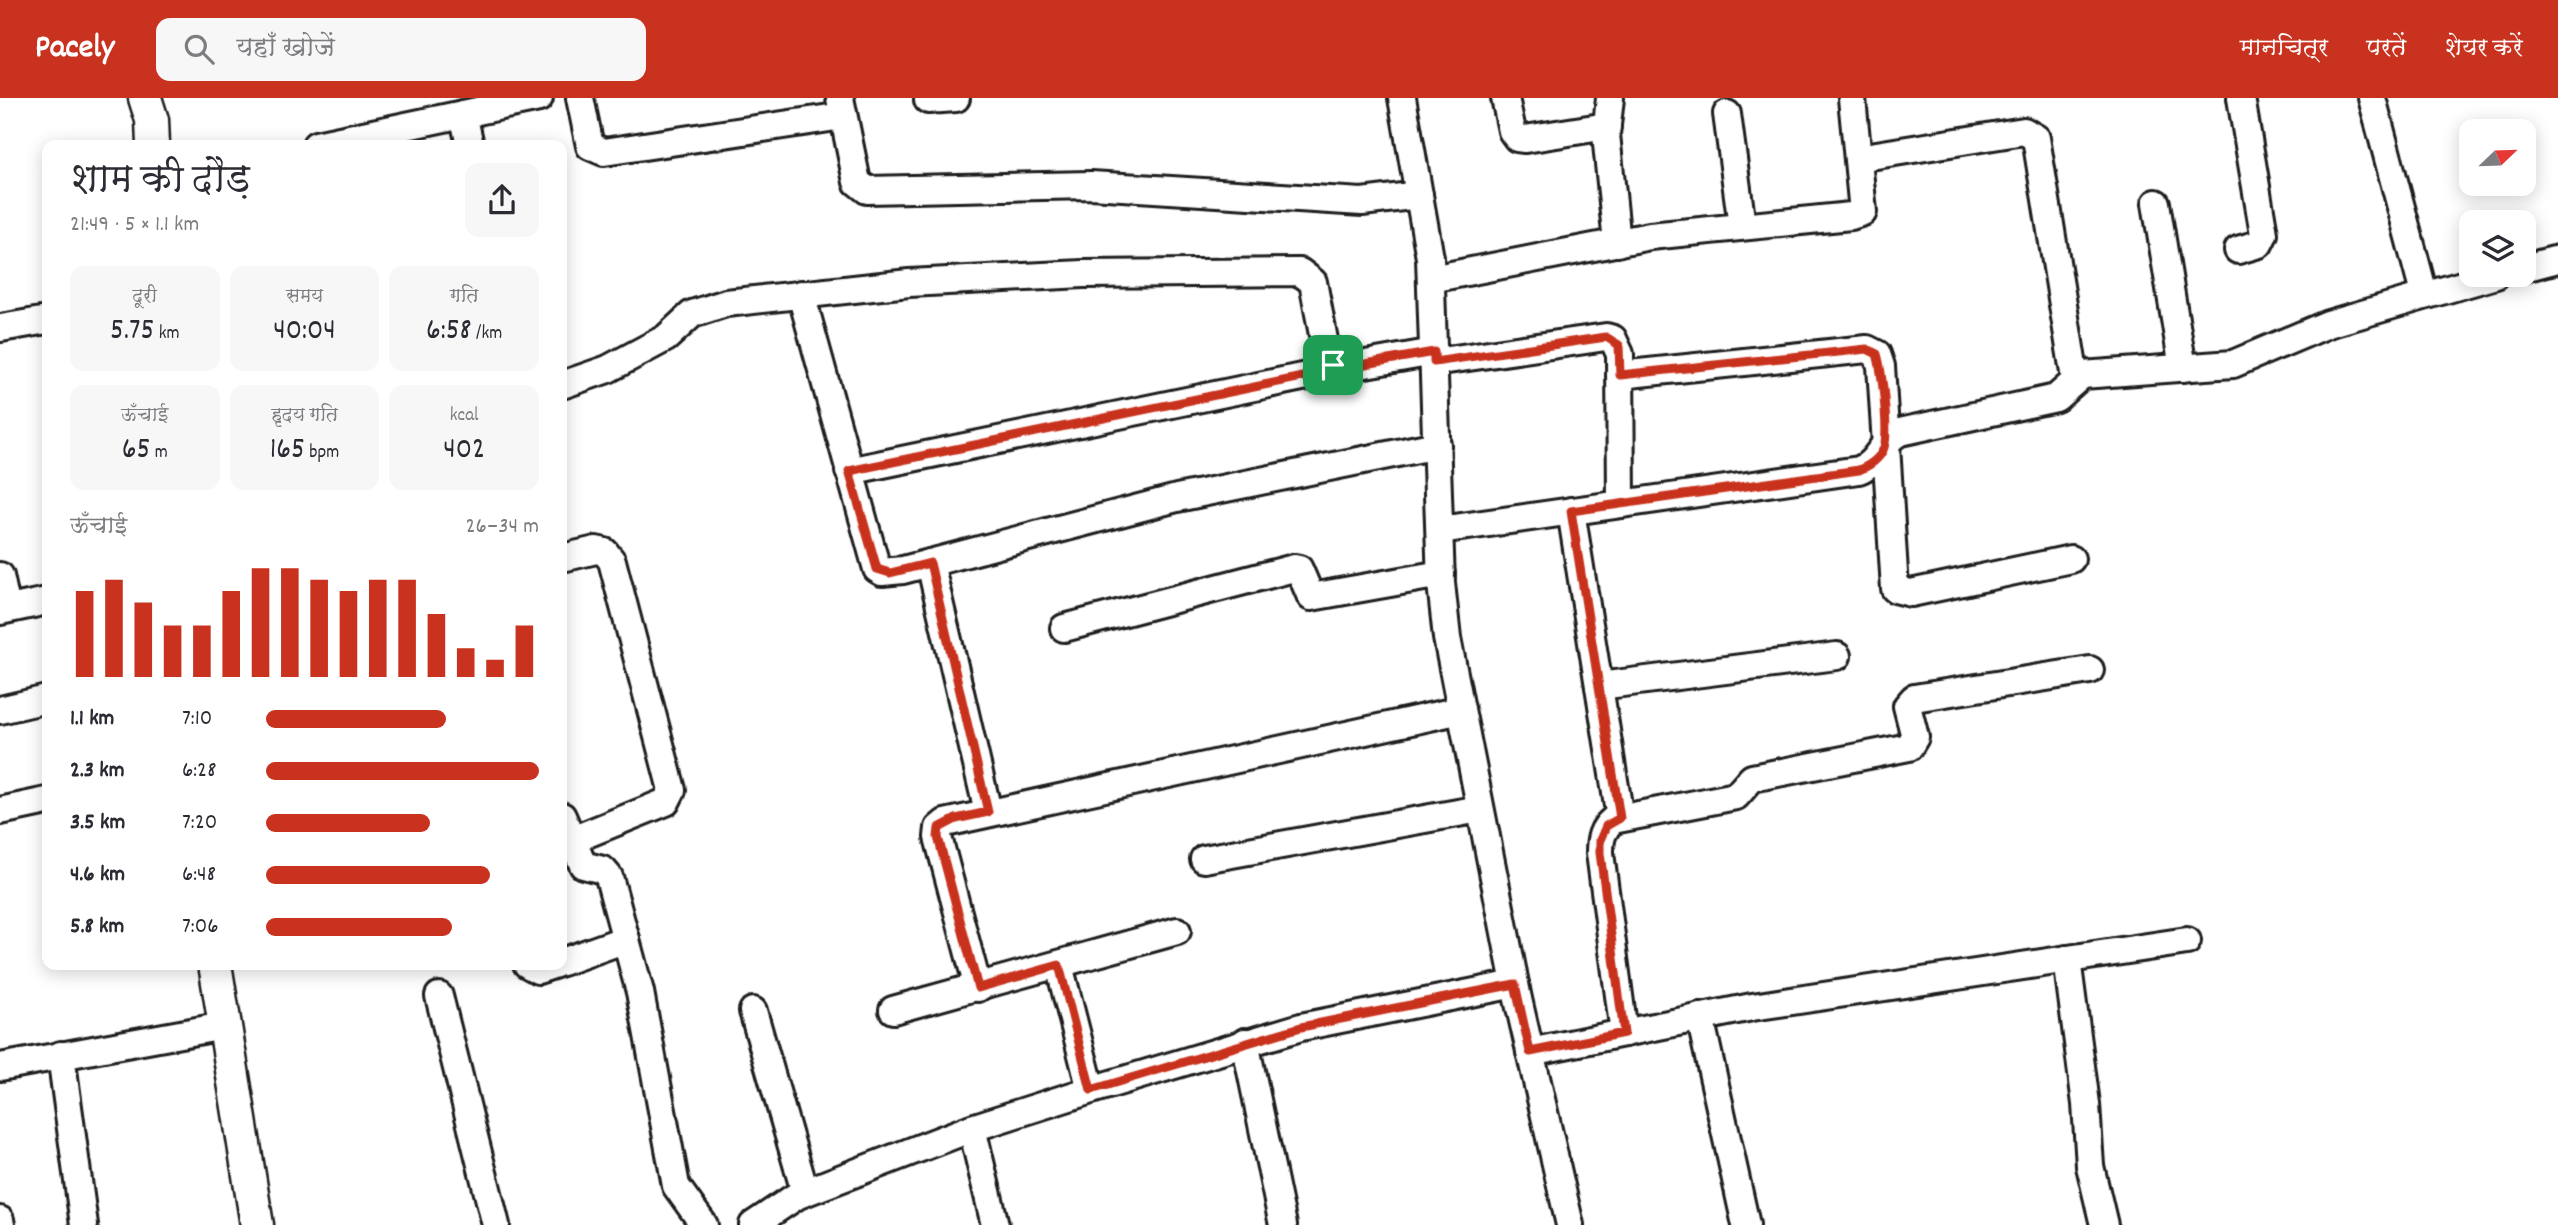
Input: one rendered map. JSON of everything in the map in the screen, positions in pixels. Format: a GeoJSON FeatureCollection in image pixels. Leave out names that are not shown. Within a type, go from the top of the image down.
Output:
{"type":"FeatureCollection","features":[{"type":"Feature","properties":{"kind":"main road"},"geometry":{"type":"LineString","coordinates":[[145,98],[152,120],[153,140]]}},
{"type":"Feature","properties":{"kind":"main road"},"geometry":{"type":"LineString","coordinates":[[216,970],[257,1225]]}},
{"type":"Feature","properties":{"kind":"street"},"geometry":{"type":"LineString","coordinates":[[340,140],[539,98]]}},
{"type":"Feature","properties":{"kind":"street"},"geometry":{"type":"LineString","coordinates":[[580,98],[590,146],[604,152],[841,107],[857,182],[867,190],[1091,185],[1362,202],[1419,195]]}},
{"type":"Feature","properties":{"kind":"street"},"geometry":{"type":"LineString","coordinates":[[928,100],[956,98]]}},
{"type":"Feature","properties":{"kind":"street"},"geometry":{"type":"LineString","coordinates":[[1402,98],[1432,279],[1441,574],[1447,638],[1515,984],[1570,1225]]}},
{"type":"Feature","properties":{"kind":"street"},"geometry":{"type":"LineString","coordinates":[[1505,98],[1512,131],[1517,138],[1607,126]]}},
{"type":"Feature","properties":{"kind":"street"},"geometry":{"type":"LineString","coordinates":[[1610,98],[1607,126],[1618,243]]}},
{"type":"Feature","properties":{"kind":"street"},"geometry":{"type":"LineString","coordinates":[[1432,279],[1618,243],[1742,226],[1851,216],[1863,212],[1852,98]]}},
{"type":"Feature","properties":{"kind":"street"},"geometry":{"type":"LineString","coordinates":[[2238,250],[2259,244],[2264,234],[2241,98]]}},
{"type":"Feature","properties":{"kind":"street"},"geometry":{"type":"LineString","coordinates":[[2372,98],[2424,294]]}},
{"type":"Feature","properties":{"kind":"street"},"geometry":{"type":"LineString","coordinates":[[463,114],[469,140]]}},
{"type":"Feature","properties":{"kind":"street"},"geometry":{"type":"LineString","coordinates":[[1727,114],[1742,226]]}},
{"type":"Feature","properties":{"kind":"street"},"geometry":{"type":"LineString","coordinates":[[1858,158],[2024,131],[2032,133],[2036,138],[2076,379]]}},
{"type":"Feature","properties":{"kind":"street"},"geometry":{"type":"LineString","coordinates":[[2156,203],[2183,369]]}},
{"type":"Feature","properties":{"kind":"street"},"geometry":{"type":"LineString","coordinates":[[2536,265],[2558,259]]}},
{"type":"Feature","properties":{"kind":"street"},"geometry":{"type":"LineString","coordinates":[[567,383],[608,369],[666,338],[692,314],[705,307],[909,283],[1083,274],[1300,272],[1313,282],[1327,356],[1333,365]]}},
{"type":"Feature","properties":{"kind":"street"},"geometry":{"type":"LineString","coordinates":[[1440,530],[1859,470],[1878,458],[1885,444],[1900,432],[2056,397],[2076,379],[2093,373],[2233,364],[2328,324],[2459,285]]}},
{"type":"Feature","properties":{"kind":"street"},"geometry":{"type":"LineString","coordinates":[[800,294],[877,569],[890,573],[1177,498],[1437,445]]}},
{"type":"Feature","properties":{"kind":"street"},"geometry":{"type":"LineString","coordinates":[[1,328],[42,321]]}},
{"type":"Feature","properties":{"kind":"street"},"geometry":{"type":"LineString","coordinates":[[849,471],[1307,376],[1333,365],[1354,366],[1606,337],[1619,345],[1621,504]]}},
{"type":"Feature","properties":{"kind":"street"},"geometry":{"type":"LineString","coordinates":[[1620,375],[1867,349],[1877,354],[1881,366],[1895,589],[1911,593],[2071,559]]}},
{"type":"Feature","properties":{"kind":"street"},"geometry":{"type":"LineString","coordinates":[[1571,511],[1620,818]]}},
{"type":"Feature","properties":{"kind":"street"},"geometry":{"type":"LineString","coordinates":[[567,557],[596,550],[606,552],[612,561],[671,789],[666,802],[572,841]]}},
{"type":"Feature","properties":{"kind":"street"},"geometry":{"type":"LineString","coordinates":[[930,563],[988,812]]}},
{"type":"Feature","properties":{"kind":"street"},"geometry":{"type":"LineString","coordinates":[[1064,628],[1294,568],[1299,569],[1311,597],[1441,574]]}},
{"type":"Feature","properties":{"kind":"street"},"geometry":{"type":"LineString","coordinates":[[0,576],[4,610],[42,602]]}},
{"type":"Feature","properties":{"kind":"street"},"geometry":{"type":"LineString","coordinates":[[1599,686],[1837,656]]}},
{"type":"Feature","properties":{"kind":"street"},"geometry":{"type":"LineString","coordinates":[[1624,1033],[1600,853],[1600,840],[1606,826],[1620,818],[1736,796],[1752,778],[1909,747],[1915,737],[1907,706],[1914,698],[2090,670]]}},
{"type":"Feature","properties":{"kind":"street"},"geometry":{"type":"LineString","coordinates":[[0,710],[42,700]]}},
{"type":"Feature","properties":{"kind":"street"},"geometry":{"type":"LineString","coordinates":[[978,988],[938,837],[939,828],[945,823],[1461,710]]}},
{"type":"Feature","properties":{"kind":"street"},"geometry":{"type":"LineString","coordinates":[[0,811],[42,802]]}},
{"type":"Feature","properties":{"kind":"street"},"geometry":{"type":"LineString","coordinates":[[1204,859],[1480,809]]}},
{"type":"Feature","properties":{"kind":"street"},"geometry":{"type":"LineString","coordinates":[[567,828],[583,865],[603,870],[609,877],[640,992],[676,1186],[704,1225]]}},
{"type":"Feature","properties":{"kind":"street"},"geometry":{"type":"LineString","coordinates":[[893,1010],[1177,931]]}},
{"type":"Feature","properties":{"kind":"street"},"geometry":{"type":"LineString","coordinates":[[567,960],[626,939]]}},
{"type":"Feature","properties":{"kind":"street"},"geometry":{"type":"LineString","coordinates":[[1530,1052],[1700,1017],[2186,941]]}},
{"type":"Feature","properties":{"kind":"street"},"geometry":{"type":"LineString","coordinates":[[2067,959],[2087,1104],[2090,1166],[2104,1225]]}},
{"type":"Feature","properties":{"kind":"street"},"geometry":{"type":"LineString","coordinates":[[1059,965],[1091,1090]]}},
{"type":"Feature","properties":{"kind":"street"},"geometry":{"type":"LineString","coordinates":[[756,1224],[783,1203],[805,1192],[972,1128],[1091,1090],[1301,1027],[1515,984]]}},
{"type":"Feature","properties":{"kind":"street"},"geometry":{"type":"LineString","coordinates":[[439,996],[496,1225]]}},
{"type":"Feature","properties":{"kind":"street"},"geometry":{"type":"LineString","coordinates":[[753,1011],[805,1192]]}},
{"type":"Feature","properties":{"kind":"street"},"geometry":{"type":"LineString","coordinates":[[1700,1017],[1746,1225]]}},
{"type":"Feature","properties":{"kind":"street"},"geometry":{"type":"LineString","coordinates":[[0,1067],[224,1026]]}},
{"type":"Feature","properties":{"kind":"street"},"geometry":{"type":"LineString","coordinates":[[1245,1042],[1283,1225]]}},
{"type":"Feature","properties":{"kind":"street"},"geometry":{"type":"LineString","coordinates":[[61,1055],[85,1225]]}},
{"type":"Feature","properties":{"kind":"street"},"geometry":{"type":"LineString","coordinates":[[972,1128],[995,1225]]}},
{"type":"Feature","properties":{"kind":"street"},"geometry":{"type":"LineString","coordinates":[[0,1220],[1,1225]]}},
{"type":"Feature","properties":{"kind":"route"},"geometry":{"type":"LineString","coordinates":[[1606,337],[1619,345],[1620,375],[1867,349],[1877,354],[1881,366],[1885,444],[1878,458],[1859,470],[1571,511],[1620,818],[1606,826],[1600,840],[1600,853],[1624,1033],[1530,1052],[1515,984],[1301,1027],[1091,1090],[1059,965],[978,988],[938,837],[939,828],[945,823],[988,812],[930,563],[890,573],[877,569],[849,471],[1307,376],[1333,365],[1354,366],[1434,352],[1434,362],[1606,337]]}}]}
